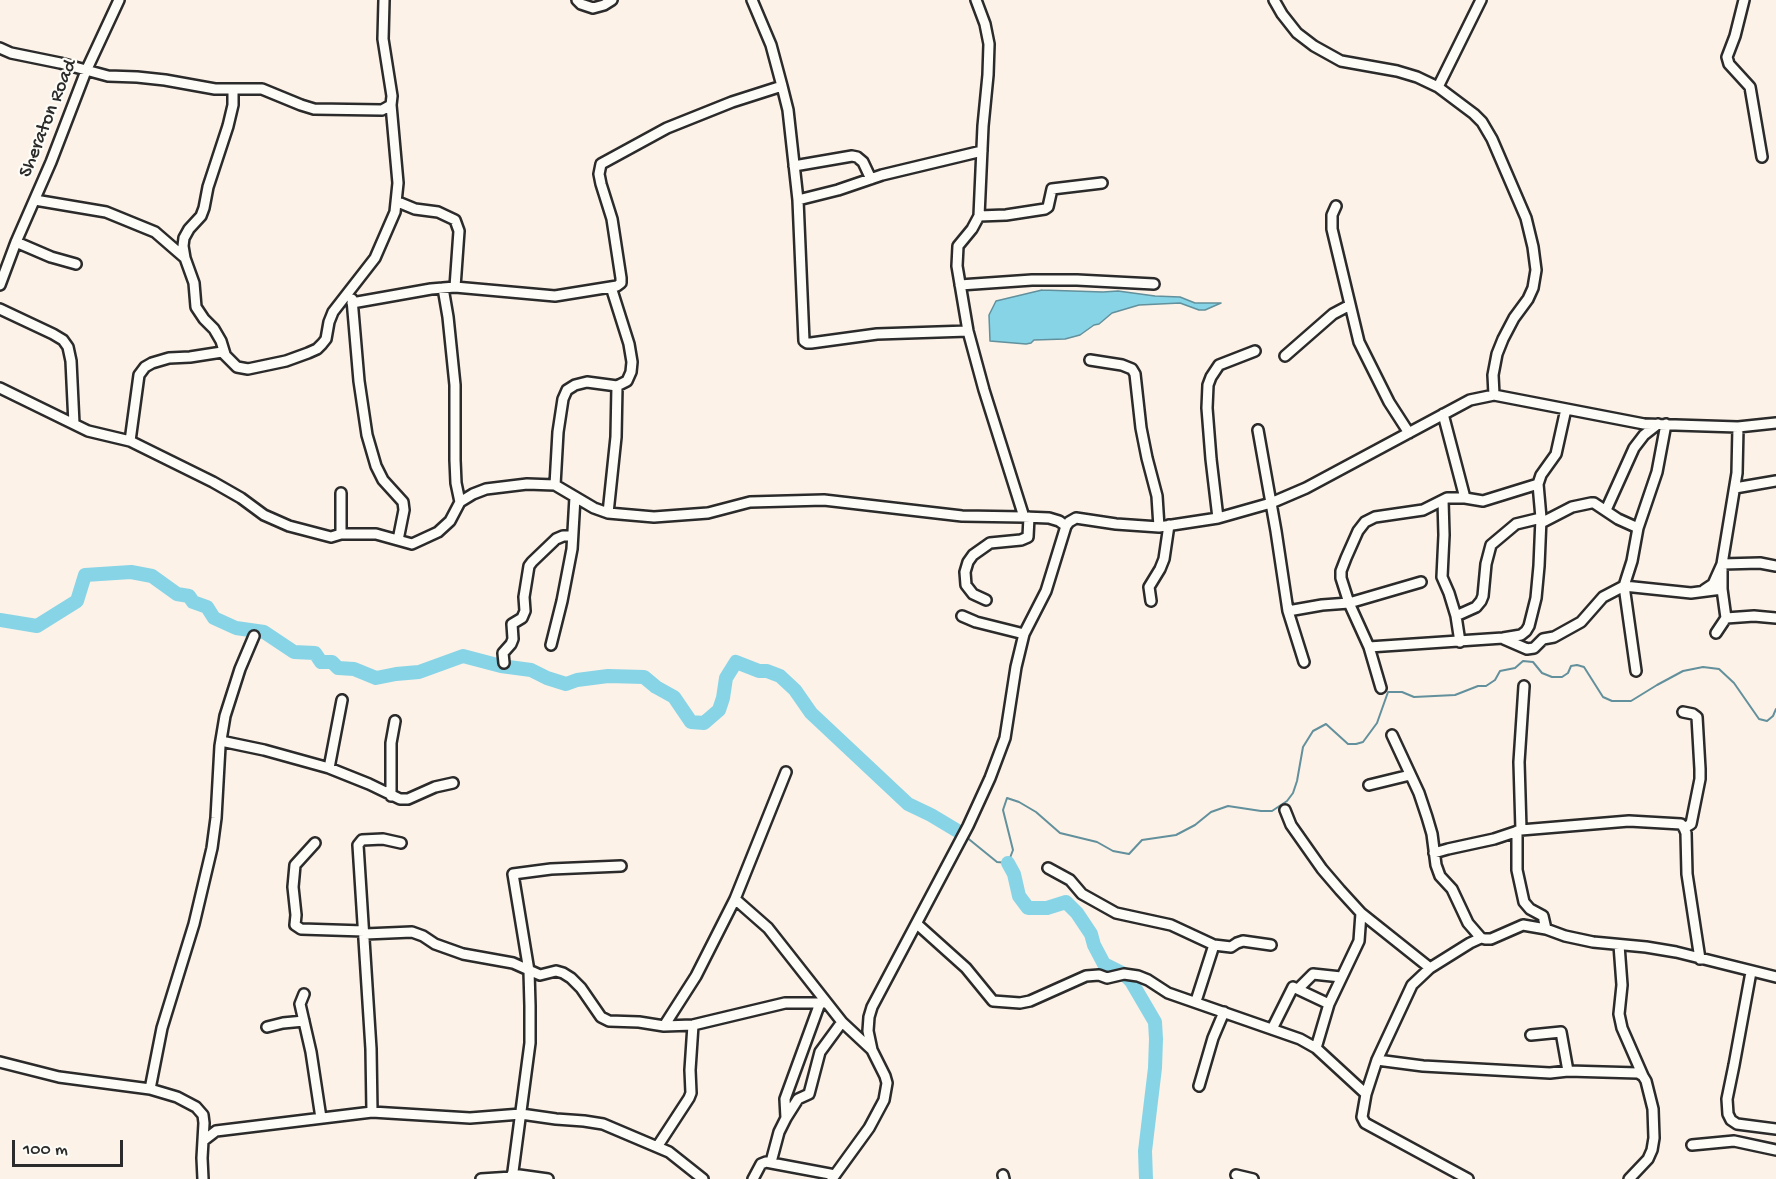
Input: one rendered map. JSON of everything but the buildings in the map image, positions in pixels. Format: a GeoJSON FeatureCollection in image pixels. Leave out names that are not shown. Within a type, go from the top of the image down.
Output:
{"type":"FeatureCollection","features":[{"type":"Feature","properties":{"kind":"street","name":"Sheraton Road"},"geometry":{"type":"LineString","coordinates":[[0,285],[86,71],[119,0]]}},
{"type":"Feature","properties":{"kind":"street"},"geometry":{"type":"LineString","coordinates":[[233,89],[233,105],[228,126],[208,187],[204,208],[201,216],[184,238],[183,246],[194,283],[196,307],[214,329],[225,354],[237,367],[248,369],[286,360],[317,349],[326,339],[333,312],[375,258],[392,222],[398,202],[397,164],[391,105],[393,96],[383,39],[384,0]]}},
{"type":"Feature","properties":{"kind":"street"},"geometry":{"type":"LineString","coordinates":[[577,0],[593,8],[612,0]]}},
{"type":"Feature","properties":{"kind":"street"},"geometry":{"type":"LineString","coordinates":[[752,0],[771,45],[788,110],[798,200],[804,340],[807,343],[837,341],[877,334],[968,332]]}},
{"type":"Feature","properties":{"kind":"street"},"geometry":{"type":"LineString","coordinates":[[976,0],[985,24],[989,45],[979,216],[958,246],[957,266],[968,332],[987,401],[1027,517],[1028,537],[1021,540],[990,543],[973,555],[968,562],[965,572],[966,585],[973,594],[986,600]]}},
{"type":"Feature","properties":{"kind":"street"},"geometry":{"type":"LineString","coordinates":[[1274,0],[1297,33],[1314,46],[1341,61],[1398,71],[1438,87],[1474,114],[1492,139],[1526,218],[1536,270],[1533,288],[1528,299],[1514,318],[1497,354],[1493,375],[1494,395]]}},
{"type":"Feature","properties":{"kind":"street"},"geometry":{"type":"LineString","coordinates":[[1438,87],[1481,0]]}},
{"type":"Feature","properties":{"kind":"street"},"geometry":{"type":"LineString","coordinates":[[1744,0],[1727,57],[1730,64],[1750,87],[1762,157]]}},
{"type":"Feature","properties":{"kind":"street"},"geometry":{"type":"LineString","coordinates":[[0,48],[108,76],[137,77],[215,89],[262,89],[314,109],[382,110],[391,105]]}},
{"type":"Feature","properties":{"kind":"street"},"geometry":{"type":"LineString","coordinates":[[352,303],[456,287],[555,296],[617,286],[621,283],[621,278],[612,219],[599,174],[601,164],[668,128],[732,102],[782,86]]}},
{"type":"Feature","properties":{"kind":"street"},"geometry":{"type":"LineString","coordinates":[[798,200],[982,151]]}},
{"type":"Feature","properties":{"kind":"street"},"geometry":{"type":"LineString","coordinates":[[794,166],[852,156],[863,162],[870,179]]}},
{"type":"Feature","properties":{"kind":"street"},"geometry":{"type":"LineString","coordinates":[[979,216],[1006,215],[1045,209],[1048,207],[1052,189],[1102,183]]}},
{"type":"Feature","properties":{"kind":"street"},"geometry":{"type":"LineString","coordinates":[[35,200],[106,212],[155,232],[185,258]]}},
{"type":"Feature","properties":{"kind":"street"},"geometry":{"type":"LineString","coordinates":[[398,202],[415,209],[438,212],[454,220],[459,231],[456,287]]}},
{"type":"Feature","properties":{"kind":"street"},"geometry":{"type":"LineString","coordinates":[[1336,206],[1332,215],[1332,230],[1359,342],[1389,402],[1409,433]]}},
{"type":"Feature","properties":{"kind":"street"},"geometry":{"type":"LineString","coordinates":[[16,242],[51,257],[76,264]]}},
{"type":"Feature","properties":{"kind":"street"},"geometry":{"type":"LineString","coordinates":[[960,285],[1054,280],[1154,284]]}},
{"type":"Feature","properties":{"kind":"street"},"geometry":{"type":"LineString","coordinates":[[555,485],[558,432],[563,399],[567,390],[587,382],[617,386],[627,381],[631,372],[629,344],[611,287]]}},
{"type":"Feature","properties":{"kind":"street"},"geometry":{"type":"LineString","coordinates":[[443,288],[455,385],[454,460],[460,502]]}},
{"type":"Feature","properties":{"kind":"street"},"geometry":{"type":"LineString","coordinates":[[351,291],[366,435],[383,480],[403,502],[404,510],[398,540]]}},
{"type":"Feature","properties":{"kind":"street"},"geometry":{"type":"LineString","coordinates":[[1285,356],[1326,320],[1350,305]]}},
{"type":"Feature","properties":{"kind":"street"},"geometry":{"type":"LineString","coordinates":[[0,309],[53,334],[63,340],[68,347],[71,361],[74,423]]}},
{"type":"Feature","properties":{"kind":"street"},"geometry":{"type":"LineString","coordinates":[[1218,518],[1207,408],[1208,386],[1219,365],[1255,351]]}},
{"type":"Feature","properties":{"kind":"street"},"geometry":{"type":"LineString","coordinates":[[130,441],[139,375],[146,367],[169,358],[219,352],[225,354]]}},
{"type":"Feature","properties":{"kind":"street"},"geometry":{"type":"LineString","coordinates":[[1090,360],[1122,365],[1132,369],[1135,374],[1141,428],[1164,526],[1164,559],[1149,587],[1151,601]]}},
{"type":"Feature","properties":{"kind":"street"},"geometry":{"type":"LineString","coordinates":[[608,513],[616,437],[617,386]]}},
{"type":"Feature","properties":{"kind":"street"},"geometry":{"type":"LineString","coordinates":[[0,388],[88,431],[130,441],[213,482],[264,515],[289,526],[331,537],[340,534],[376,534],[412,544],[438,532],[450,521],[460,502],[486,489],[527,484],[555,485],[594,508],[608,513],[654,517],[708,513],[750,502],[824,500],[962,516],[1049,518],[1066,526]]}},
{"type":"Feature","properties":{"kind":"street"},"geometry":{"type":"LineString","coordinates":[[753,1179],[761,1164],[766,1162],[833,1177],[869,1128],[884,1100],[887,1083],[872,1050],[868,1031],[872,1007],[968,826],[990,778],[1005,738],[1016,667],[1024,634],[1046,591],[1069,522],[1076,518],[1116,524],[1164,526],[1218,518],[1271,503],[1306,488],[1470,400],[1494,395],[1644,423],[1738,427],[1776,423]]}},
{"type":"Feature","properties":{"kind":"street"},"geometry":{"type":"LineString","coordinates":[[1369,647],[1503,638],[1521,635],[1526,631],[1536,598],[1541,520],[1538,484],[1541,475],[1556,454],[1566,409]]}},
{"type":"Feature","properties":{"kind":"street"},"geometry":{"type":"LineString","coordinates":[[1443,414],[1465,498]]}},
{"type":"Feature","properties":{"kind":"street"},"geometry":{"type":"LineString","coordinates":[[1606,510],[1634,448],[1644,435],[1662,424]]}},
{"type":"Feature","properties":{"kind":"street"},"geometry":{"type":"LineString","coordinates":[[1636,671],[1624,586],[1632,561],[1638,528],[1657,472],[1662,424]]}},
{"type":"Feature","properties":{"kind":"street"},"geometry":{"type":"LineString","coordinates":[[1716,633],[1726,618],[1722,589],[1722,564],[1737,473],[1738,427]]}},
{"type":"Feature","properties":{"kind":"street"},"geometry":{"type":"LineString","coordinates":[[1258,430],[1288,611],[1304,662]]}},
{"type":"Feature","properties":{"kind":"street"},"geometry":{"type":"LineString","coordinates":[[1735,488],[1776,481]]}},
{"type":"Feature","properties":{"kind":"street"},"geometry":{"type":"LineString","coordinates":[[1381,688],[1369,647],[1349,603],[1341,578],[1341,571],[1358,531],[1365,522],[1375,517],[1424,510],[1447,498],[1483,501],[1538,484]]}},
{"type":"Feature","properties":{"kind":"street"},"geometry":{"type":"LineString","coordinates":[[340,534],[341,493]]}},
{"type":"Feature","properties":{"kind":"street"},"geometry":{"type":"LineString","coordinates":[[551,645],[572,549],[575,497]]}},
{"type":"Feature","properties":{"kind":"street"},"geometry":{"type":"LineString","coordinates":[[1443,500],[1442,577],[1456,616],[1460,642]]}},
{"type":"Feature","properties":{"kind":"street"},"geometry":{"type":"LineString","coordinates":[[1456,616],[1476,607],[1481,601],[1491,544],[1516,524],[1541,520],[1580,504],[1594,503],[1618,519],[1638,528]]}},
{"type":"Feature","properties":{"kind":"street"},"geometry":{"type":"LineString","coordinates":[[504,663],[503,653],[513,639],[512,624],[522,618],[525,612],[524,597],[529,566],[556,539],[572,536]]}},
{"type":"Feature","properties":{"kind":"street"},"geometry":{"type":"LineString","coordinates":[[1722,564],[1760,563],[1776,566]]}},
{"type":"Feature","properties":{"kind":"street"},"geometry":{"type":"LineString","coordinates":[[1701,591],[1713,584],[1722,564]]}},
{"type":"Feature","properties":{"kind":"street"},"geometry":{"type":"LineString","coordinates":[[1288,611],[1349,603],[1421,582]]}},
{"type":"Feature","properties":{"kind":"street"},"geometry":{"type":"LineString","coordinates":[[1503,638],[1527,649],[1534,648],[1543,639],[1554,637],[1581,622],[1603,597],[1624,586],[1691,593],[1722,589]]}},
{"type":"Feature","properties":{"kind":"street"},"geometry":{"type":"LineString","coordinates":[[962,616],[976,622],[1024,634]]}},
{"type":"Feature","properties":{"kind":"street"},"geometry":{"type":"LineString","coordinates":[[1726,618],[1754,616],[1776,618]]}},
{"type":"Feature","properties":{"kind":"street"},"geometry":{"type":"LineString","coordinates":[[150,1089],[162,1028],[194,924],[212,848],[225,716],[240,669],[254,636]]}},
{"type":"Feature","properties":{"kind":"street"},"geometry":{"type":"LineString","coordinates":[[1524,686],[1519,762],[1517,870],[1524,902],[1530,909],[1543,916],[1546,929]]}},
{"type":"Feature","properties":{"kind":"street"},"geometry":{"type":"LineString","coordinates":[[329,768],[342,700]]}},
{"type":"Feature","properties":{"kind":"street"},"geometry":{"type":"LineString","coordinates":[[1683,712],[1694,714],[1697,717],[1700,769],[1691,824],[1684,828]]}},
{"type":"Feature","properties":{"kind":"street"},"geometry":{"type":"LineString","coordinates":[[391,796],[391,742],[394,721]]}},
{"type":"Feature","properties":{"kind":"street"},"geometry":{"type":"LineString","coordinates":[[1392,735],[1427,817],[1440,876],[1457,897],[1468,923],[1481,938]]}},
{"type":"Feature","properties":{"kind":"street"},"geometry":{"type":"LineString","coordinates":[[221,741],[329,768],[400,799],[408,799],[412,795],[453,783]]}},
{"type":"Feature","properties":{"kind":"street"},"geometry":{"type":"LineString","coordinates":[[664,1026],[696,976],[735,898],[786,772]]}},
{"type":"Feature","properties":{"kind":"street"},"geometry":{"type":"LineString","coordinates":[[1369,785],[1410,775]]}},
{"type":"Feature","properties":{"kind":"street"},"geometry":{"type":"LineString","coordinates":[[1284,810],[1291,825],[1322,869],[1361,913],[1430,968]]}},
{"type":"Feature","properties":{"kind":"street"},"geometry":{"type":"LineString","coordinates":[[1434,853],[1519,831],[1629,821],[1681,824],[1684,828],[1687,874],[1700,959]]}},
{"type":"Feature","properties":{"kind":"street"},"geometry":{"type":"LineString","coordinates":[[372,1112],[371,1049],[359,842],[382,839],[401,843]]}},
{"type":"Feature","properties":{"kind":"street"},"geometry":{"type":"LineString","coordinates":[[315,843],[295,865],[293,887],[296,925],[301,929],[364,933],[412,932],[435,944],[463,954],[513,963],[540,975],[556,971],[563,973],[581,988],[605,1020],[664,1026],[693,1025],[785,1003],[823,1003]]}},
{"type":"Feature","properties":{"kind":"street"},"geometry":{"type":"LineString","coordinates":[[512,1177],[530,1043],[529,971],[513,874],[551,869],[621,866]]}},
{"type":"Feature","properties":{"kind":"street"},"geometry":{"type":"LineString","coordinates":[[1048,868],[1070,879],[1082,894],[1116,913],[1171,925],[1214,945],[1231,947],[1243,941],[1271,945]]}},
{"type":"Feature","properties":{"kind":"street"},"geometry":{"type":"LineString","coordinates":[[735,898],[768,928],[823,1003],[872,1050]]}},
{"type":"Feature","properties":{"kind":"street"},"geometry":{"type":"LineString","coordinates":[[1316,1048],[1329,1004],[1359,941],[1361,913]]}},
{"type":"Feature","properties":{"kind":"street"},"geometry":{"type":"LineString","coordinates":[[917,924],[966,968],[993,1001],[1020,1003],[1030,1001],[1086,976],[1099,975],[1107,978],[1124,974],[1148,980],[1168,993],[1300,1039],[1316,1048],[1366,1094]]}},
{"type":"Feature","properties":{"kind":"street"},"geometry":{"type":"LineString","coordinates":[[1468,1179],[1365,1123],[1362,1117],[1366,1094],[1377,1060],[1412,985],[1430,968],[1481,938],[1491,939],[1523,926],[1546,929],[1593,942],[1656,948],[1776,978]]}},
{"type":"Feature","properties":{"kind":"street"},"geometry":{"type":"LineString","coordinates":[[1196,1001],[1214,945]]}},
{"type":"Feature","properties":{"kind":"street"},"geometry":{"type":"LineString","coordinates":[[1619,945],[1622,985],[1619,1014],[1622,1028],[1646,1081],[1653,1109],[1652,1150],[1648,1159],[1629,1179]]}},
{"type":"Feature","properties":{"kind":"street"},"geometry":{"type":"LineString","coordinates":[[1751,972],[1727,1099],[1728,1114],[1737,1124],[1776,1129]]}},
{"type":"Feature","properties":{"kind":"street"},"geometry":{"type":"LineString","coordinates":[[1299,988],[1313,974],[1341,977]]}},
{"type":"Feature","properties":{"kind":"street"},"geometry":{"type":"LineString","coordinates":[[1272,1029],[1292,988],[1299,988],[1329,1004]]}},
{"type":"Feature","properties":{"kind":"street"},"geometry":{"type":"LineString","coordinates":[[304,994],[300,1004],[311,1052],[321,1118]]}},
{"type":"Feature","properties":{"kind":"street"},"geometry":{"type":"LineString","coordinates":[[786,1118],[785,1099],[823,1003]]}},
{"type":"Feature","properties":{"kind":"street"},"geometry":{"type":"LineString","coordinates":[[1199,1086],[1213,1038],[1224,1012]]}},
{"type":"Feature","properties":{"kind":"street"},"geometry":{"type":"LineString","coordinates":[[267,1027],[304,1021]]}},
{"type":"Feature","properties":{"kind":"street"},"geometry":{"type":"LineString","coordinates":[[771,1162],[779,1132],[786,1118],[798,1099],[809,1094],[820,1052],[842,1022]]}},
{"type":"Feature","properties":{"kind":"street"},"geometry":{"type":"LineString","coordinates":[[657,1147],[691,1093],[693,1025]]}},
{"type":"Feature","properties":{"kind":"street"},"geometry":{"type":"LineString","coordinates":[[1531,1035],[1561,1032],[1568,1071]]}},
{"type":"Feature","properties":{"kind":"street"},"geometry":{"type":"LineString","coordinates":[[1377,1060],[1424,1066],[1550,1073],[1568,1071],[1638,1073],[1643,1076]]}},
{"type":"Feature","properties":{"kind":"street"},"geometry":{"type":"LineString","coordinates":[[0,1062],[59,1077],[150,1089],[177,1097],[196,1107],[216,1131]]}},
{"type":"Feature","properties":{"kind":"street"},"geometry":{"type":"LineString","coordinates":[[203,1141],[216,1131],[372,1112],[470,1118],[521,1114],[603,1124],[669,1152],[703,1179]]}},
{"type":"Feature","properties":{"kind":"street"},"geometry":{"type":"LineString","coordinates":[[202,1115],[203,1179]]}},
{"type":"Feature","properties":{"kind":"street"},"geometry":{"type":"LineString","coordinates":[[1692,1145],[1734,1141],[1776,1150]]}},
{"type":"Feature","properties":{"kind":"street"},"geometry":{"type":"LineString","coordinates":[[1236,1175],[1253,1179]]}},
{"type":"Feature","properties":{"kind":"street"},"geometry":{"type":"LineString","coordinates":[[481,1179],[512,1177],[548,1179]]}},
{"type":"Feature","properties":{"kind":"water"},"geometry":{"type":"Polygon","coordinates":[[[1042,290],[1118,291],[1180,297],[1195,303],[1221,303],[1205,310],[1180,303],[1139,305],[1112,313],[1080,335],[1065,339],[1034,340],[1026,344],[990,341],[989,315],[996,301],[1042,290]]]}},
{"type":"Feature","properties":{"kind":"waterway"},"geometry":{"type":"LineString","coordinates":[[0,620],[37,626],[77,601],[85,575],[131,572],[152,576],[177,594],[189,596],[193,602],[207,607],[214,618],[236,628],[264,632],[294,652],[315,653],[321,662],[332,662],[338,668],[354,669],[376,678],[419,672],[463,656],[501,666],[531,670],[566,684],[577,680],[608,676],[644,677],[674,697],[691,722],[704,723],[719,710],[726,678],[736,662],[780,676],[795,690],[811,713],[908,804],[956,830]]}},
{"type":"Feature","properties":{"kind":"waterway"},"geometry":{"type":"LineString","coordinates":[[965,836],[997,862],[1008,863],[1013,850],[1003,810],[1007,798],[1036,812],[1060,833],[1097,842],[1113,851],[1129,854],[1142,840],[1176,835],[1195,825],[1211,812],[1228,806],[1272,811],[1287,801],[1293,793],[1303,747],[1313,731],[1326,724],[1348,744],[1363,742],[1377,723],[1388,692],[1402,692],[1414,697],[1455,695],[1478,686],[1486,686],[1495,680],[1500,671],[1515,668],[1523,661],[1533,662],[1542,673],[1552,677],[1562,677],[1568,673],[1571,666],[1584,667],[1603,697],[1612,701],[1631,701],[1683,671],[1703,667],[1719,669],[1734,683],[1759,719],[1767,721],[1776,709]]}},
{"type":"Feature","properties":{"kind":"waterway"},"geometry":{"type":"LineString","coordinates":[[1008,863],[1014,874],[1019,896],[1028,908],[1047,908],[1066,902],[1077,913],[1091,934],[1104,964],[1124,974],[1131,981],[1155,1022],[1155,1068],[1145,1151],[1146,1179]]}}]}
